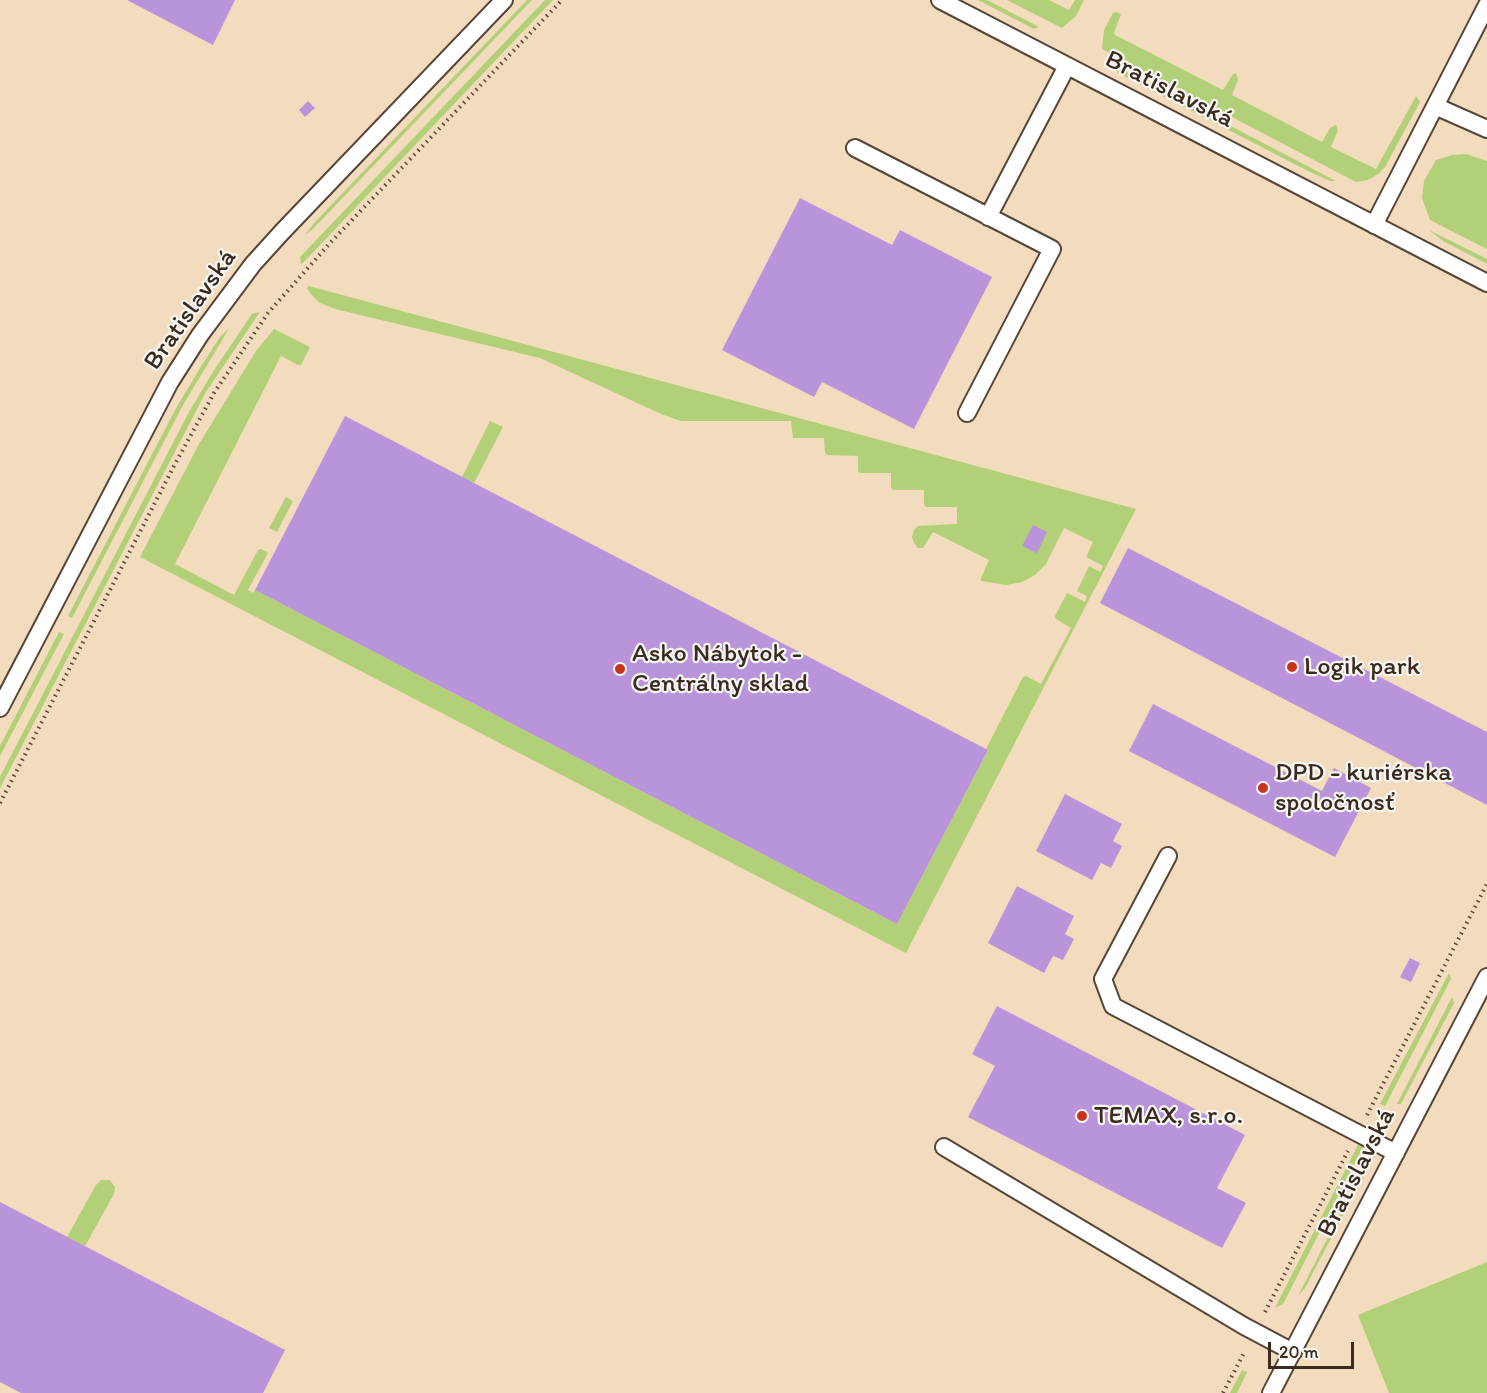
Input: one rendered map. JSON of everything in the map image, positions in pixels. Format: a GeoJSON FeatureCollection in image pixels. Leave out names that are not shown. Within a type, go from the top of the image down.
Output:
{"type":"FeatureCollection","features":[{"type":"Feature","properties":{"kind":"lane","name":"Bratislavská"},"geometry":{"type":"LineString","coordinates":[[0,708],[170,382],[200,335],[253,264],[282,232],[504,0]]}},
{"type":"Feature","properties":{"kind":"lane","name":"Bratislavská"},"geometry":{"type":"LineString","coordinates":[[940,0],[1487,283]]}},
{"type":"Feature","properties":{"kind":"lane"},"geometry":{"type":"LineString","coordinates":[[1374,225],[1487,5]]}},
{"type":"Feature","properties":{"kind":"lane"},"geometry":{"type":"LineString","coordinates":[[988,217],[1067,66]]}},
{"type":"Feature","properties":{"kind":"lane"},"geometry":{"type":"LineString","coordinates":[[1435,106],[1487,129]]}},
{"type":"Feature","properties":{"kind":"lane"},"geometry":{"type":"LineString","coordinates":[[855,148],[1052,249],[967,413]]}},
{"type":"Feature","properties":{"kind":"lane"},"geometry":{"type":"LineString","coordinates":[[1168,856],[1103,979],[1113,1006],[1396,1153]]}},
{"type":"Feature","properties":{"kind":"lane","name":"Bratislavská"},"geometry":{"type":"LineString","coordinates":[[1271,1393],[1487,977]]}},
{"type":"Feature","properties":{"kind":"lane"},"geometry":{"type":"LineString","coordinates":[[945,1147],[1244,1326],[1293,1352]]}},
{"type":"Feature","properties":{"kind":"path"},"geometry":{"type":"LineString","coordinates":[[0,802],[192,433],[214,393],[268,313],[323,250],[562,0]]}},
{"type":"Feature","properties":{"kind":"green space"},"geometry":{"type":"Polygon","coordinates":[[[527,0],[532,0],[305,235],[315,222],[527,0]]]}},
{"type":"Feature","properties":{"kind":"green space"},"geometry":{"type":"Polygon","coordinates":[[[545,0],[553,0],[301,265],[300,257],[545,0]]]}},
{"type":"Feature","properties":{"kind":"green space"},"geometry":{"type":"Polygon","coordinates":[[[978,0],[987,0],[1039,27],[1034,29],[978,0]]]}},
{"type":"Feature","properties":{"kind":"green space"},"geometry":{"type":"Polygon","coordinates":[[[1007,0],[1049,0],[1069,10],[1075,0],[1084,0],[1076,16],[1062,28],[1007,0]]]}},
{"type":"Feature","properties":{"kind":"green space"},"geometry":{"type":"Polygon","coordinates":[[[1113,13],[1121,14],[1115,35],[1223,90],[1236,73],[1238,80],[1232,95],[1322,142],[1330,128],[1336,125],[1338,130],[1331,147],[1376,169],[1416,96],[1420,102],[1385,167],[1368,180],[1356,182],[1102,49],[1104,30],[1113,13]]]}},
{"type":"Feature","properties":{"kind":"green space"},"geometry":{"type":"Polygon","coordinates":[[[1106,61],[1336,181],[1330,181],[1310,172],[1120,74],[1106,61]]]}},
{"type":"Feature","properties":{"kind":"green space"},"geometry":{"type":"Polygon","coordinates":[[[1466,154],[1487,161],[1487,249],[1430,220],[1422,198],[1424,181],[1436,160],[1466,154]]]}},
{"type":"Feature","properties":{"kind":"green space"},"geometry":{"type":"Polygon","coordinates":[[[1429,230],[1487,259],[1487,264],[1443,241],[1429,230]]]}},
{"type":"Feature","properties":{"kind":"green space"},"geometry":{"type":"Polygon","coordinates":[[[309,286],[1136,509],[906,953],[140,557],[199,444],[256,351],[274,329],[310,347],[301,365],[281,356],[175,564],[234,595],[258,550],[261,549],[268,553],[248,590],[253,593],[255,590],[897,924],[988,750],[986,749],[1023,677],[1026,676],[1041,684],[1071,628],[1055,616],[1067,593],[1085,602],[1087,596],[1077,591],[1089,566],[1100,572],[1103,566],[1086,557],[1093,542],[1064,528],[1046,564],[1035,575],[1022,582],[1006,585],[981,581],[989,560],[933,532],[923,548],[918,548],[912,537],[918,526],[957,524],[957,507],[926,507],[924,490],[893,490],[891,473],[860,473],[858,456],[827,455],[824,438],[793,438],[791,421],[681,421],[540,358],[335,309],[320,303],[310,293],[307,288],[309,286]]]}},
{"type":"Feature","properties":{"kind":"green space"},"geometry":{"type":"Polygon","coordinates":[[[260,312],[206,392],[0,788],[0,777],[190,410],[252,314],[260,312]]]}},
{"type":"Feature","properties":{"kind":"green space"},"geometry":{"type":"Polygon","coordinates":[[[230,327],[183,405],[72,618],[68,616],[175,410],[220,337],[230,327]]]}},
{"type":"Feature","properties":{"kind":"green space"},"geometry":{"type":"Polygon","coordinates":[[[490,421],[503,427],[474,483],[462,477],[490,421]]]}},
{"type":"Feature","properties":{"kind":"green space"},"geometry":{"type":"Polygon","coordinates":[[[286,497],[293,501],[277,532],[269,528],[286,497]]]}},
{"type":"Feature","properties":{"kind":"green space"},"geometry":{"type":"Polygon","coordinates":[[[59,632],[64,634],[0,756],[0,746],[59,632]]]}},
{"type":"Feature","properties":{"kind":"green space"},"geometry":{"type":"Polygon","coordinates":[[[1449,973],[1451,979],[1385,1106],[1380,1104],[1449,973]]]}},
{"type":"Feature","properties":{"kind":"green space"},"geometry":{"type":"Polygon","coordinates":[[[1452,997],[1454,1003],[1401,1104],[1397,1104],[1452,997]]]}},
{"type":"Feature","properties":{"kind":"green space"},"geometry":{"type":"Polygon","coordinates":[[[1366,1129],[1371,1131],[1283,1304],[1275,1308],[1366,1129]]]}},
{"type":"Feature","properties":{"kind":"green space"},"geometry":{"type":"Polygon","coordinates":[[[1376,1143],[1379,1147],[1305,1288],[1298,1296],[1376,1143]]]}},
{"type":"Feature","properties":{"kind":"green space"},"geometry":{"type":"Polygon","coordinates":[[[101,1180],[110,1180],[115,1187],[114,1194],[85,1246],[67,1237],[101,1180]]]}},
{"type":"Feature","properties":{"kind":"green space"},"geometry":{"type":"Polygon","coordinates":[[[1487,1262],[1487,1393],[1389,1393],[1358,1315],[1487,1262]]]}},
{"type":"Feature","properties":{"kind":"green space"},"geometry":{"type":"Polygon","coordinates":[[[1242,1370],[1247,1372],[1237,1393],[1230,1393],[1242,1370]]]}},
{"type":"Feature","properties":{"kind":"building"},"geometry":{"type":"Polygon","coordinates":[[[127,0],[235,0],[213,45],[127,0]]]}},
{"type":"Feature","properties":{"kind":"building"},"geometry":{"type":"Polygon","coordinates":[[[308,101],[315,108],[305,117],[299,110],[308,101]]]}},
{"type":"Feature","properties":{"kind":"building"},"geometry":{"type":"Polygon","coordinates":[[[800,198],[892,245],[900,230],[992,277],[914,429],[822,382],[814,397],[722,350],[800,198]]]}},
{"type":"Feature","properties":{"kind":"building","name":"Asko Nábytok - Centrálny sklad"},"geometry":{"type":"Polygon","coordinates":[[[345,416],[988,750],[897,924],[255,590],[345,416]]]}},
{"type":"Feature","properties":{"kind":"building"},"geometry":{"type":"Polygon","coordinates":[[[1033,525],[1047,532],[1037,553],[1022,546],[1033,525]]]}},
{"type":"Feature","properties":{"kind":"building","name":"Logik park"},"geometry":{"type":"Polygon","coordinates":[[[1128,548],[1487,732],[1487,805],[1100,603],[1128,548]]]}},
{"type":"Feature","properties":{"kind":"building"},"geometry":{"type":"Polygon","coordinates":[[[1153,704],[1322,791],[1334,768],[1371,788],[1335,857],[1129,751],[1153,704]]]}},
{"type":"Feature","properties":{"kind":"building"},"geometry":{"type":"Polygon","coordinates":[[[1065,794],[1122,824],[1113,841],[1122,846],[1111,868],[1101,863],[1092,880],[1036,851],[1065,794]]]}},
{"type":"Feature","properties":{"kind":"building"},"geometry":{"type":"Polygon","coordinates":[[[1017,886],[1074,916],[1065,934],[1074,939],[1063,960],[1053,956],[1044,973],[988,943],[1017,886]]]}},
{"type":"Feature","properties":{"kind":"building"},"geometry":{"type":"Polygon","coordinates":[[[1410,958],[1420,963],[1411,982],[1400,977],[1410,958]]]}},
{"type":"Feature","properties":{"kind":"building"},"geometry":{"type":"Polygon","coordinates":[[[997,1006],[1245,1135],[1217,1188],[1246,1203],[1222,1248],[968,1117],[995,1066],[972,1054],[997,1006]]]}},
{"type":"Feature","properties":{"kind":"building"},"geometry":{"type":"Polygon","coordinates":[[[0,1202],[285,1350],[263,1393],[21,1393],[0,1382],[0,1202]]]}},
{"type":"Feature","properties":{"kind":"place","name":"Logik park"},"geometry":{"type":"Point","coordinates":[1292,667]}},
{"type":"Feature","properties":{"kind":"place","name":"Asko Nábytok - Centrálny sklad"},"geometry":{"type":"Point","coordinates":[620,669]}},
{"type":"Feature","properties":{"kind":"place","name":"DPD - kuriérska spoločnosť"},"geometry":{"type":"Point","coordinates":[1263,788]}},
{"type":"Feature","properties":{"kind":"place","name":"TEMAX, s.r.o."},"geometry":{"type":"Point","coordinates":[1082,1116]}}]}
